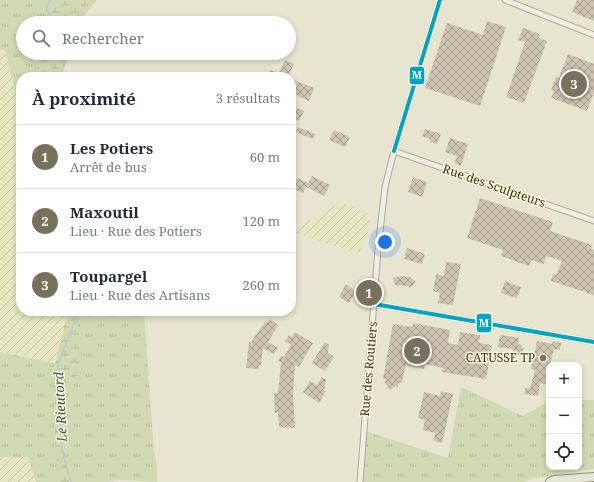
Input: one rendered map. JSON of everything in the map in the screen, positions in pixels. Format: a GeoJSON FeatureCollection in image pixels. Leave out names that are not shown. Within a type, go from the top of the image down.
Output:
{"type":"FeatureCollection","features":[{"type":"Feature","properties":{"kind":"main road"},"geometry":{"type":"LineString","coordinates":[[550,482],[554,480],[594,477]]}},
{"type":"Feature","properties":{"kind":"street","name":"Rue des Routiers"},"geometry":{"type":"LineString","coordinates":[[360,482],[385,187],[394,151],[440,0]]}},
{"type":"Feature","properties":{"kind":"street"},"geometry":{"type":"LineString","coordinates":[[505,0],[594,34]]}},
{"type":"Feature","properties":{"kind":"street","name":"Rue des Sculpteurs"},"geometry":{"type":"LineString","coordinates":[[394,151],[594,221]]}},
{"type":"Feature","properties":{"kind":"street"},"geometry":{"type":"LineString","coordinates":[[374,304],[594,342]]}},
{"type":"Feature","properties":{"kind":"green space"},"geometry":{"type":"Polygon","coordinates":[[[0,0],[97,0],[84,16],[16,16],[16,60],[67,60],[63,72],[16,72],[16,93],[5,51],[0,48],[0,0]]]}},
{"type":"Feature","properties":{"kind":"green space"},"geometry":{"type":"Polygon","coordinates":[[[48,0],[91,0],[79,16],[45,16],[48,0]]]}},
{"type":"Feature","properties":{"kind":"green space"},"geometry":{"type":"Polygon","coordinates":[[[0,48],[5,51],[16,93],[16,316],[70,316],[58,364],[0,352],[0,48]]]}},
{"type":"Feature","properties":{"kind":"green space"},"geometry":{"type":"Polygon","coordinates":[[[37,60],[64,60],[62,72],[34,72],[37,60]]]}},
{"type":"Feature","properties":{"kind":"green space"},"geometry":{"type":"Polygon","coordinates":[[[339,202],[367,213],[370,226],[359,254],[296,233],[296,228],[330,209],[339,202]]]}},
{"type":"Feature","properties":{"kind":"green space"},"geometry":{"type":"Polygon","coordinates":[[[67,316],[82,316],[78,325],[82,348],[86,359],[80,373],[66,384],[62,402],[62,449],[71,482],[61,482],[55,450],[55,366],[67,316]]]}},
{"type":"Feature","properties":{"kind":"green space"},"geometry":{"type":"Polygon","coordinates":[[[70,316],[144,316],[157,482],[120,480],[108,482],[36,482],[28,457],[0,457],[0,352],[58,364],[70,316]]]}},
{"type":"Feature","properties":{"kind":"green space"},"geometry":{"type":"Polygon","coordinates":[[[461,387],[523,416],[546,403],[546,470],[582,470],[582,400],[594,400],[594,469],[534,478],[523,482],[362,482],[365,431],[448,458],[461,387]]]}},
{"type":"Feature","properties":{"kind":"green space"},"geometry":{"type":"Polygon","coordinates":[[[0,457],[28,457],[36,482],[0,482],[0,457]]]}},
{"type":"Feature","properties":{"kind":"building"},"geometry":{"type":"Polygon","coordinates":[[[577,0],[594,0],[594,21],[572,12],[577,0]]]}},
{"type":"Feature","properties":{"kind":"building"},"geometry":{"type":"Polygon","coordinates":[[[487,21],[506,27],[480,106],[425,88],[447,23],[483,35],[487,21]]]}},
{"type":"Feature","properties":{"kind":"building"},"geometry":{"type":"Polygon","coordinates":[[[523,28],[540,34],[539,38],[547,41],[524,103],[506,97],[525,42],[518,40],[523,28]]]}},
{"type":"Feature","properties":{"kind":"building"},"geometry":{"type":"Polygon","coordinates":[[[568,54],[594,64],[594,92],[587,111],[551,98],[554,91],[551,90],[556,77],[559,78],[568,54]]]}},
{"type":"Feature","properties":{"kind":"building"},"geometry":{"type":"Polygon","coordinates":[[[285,60],[294,64],[290,72],[279,72],[285,60]]]}},
{"type":"Feature","properties":{"kind":"building"},"geometry":{"type":"Polygon","coordinates":[[[296,81],[314,88],[309,101],[296,95],[296,81]]]}},
{"type":"Feature","properties":{"kind":"building"},"geometry":{"type":"Polygon","coordinates":[[[296,107],[304,111],[299,121],[296,120],[296,107]]]}},
{"type":"Feature","properties":{"kind":"building"},"geometry":{"type":"Polygon","coordinates":[[[298,127],[315,134],[313,139],[296,132],[298,127]]]}},
{"type":"Feature","properties":{"kind":"building"},"geometry":{"type":"Polygon","coordinates":[[[425,129],[441,134],[437,144],[430,142],[430,139],[422,136],[425,129]]]}},
{"type":"Feature","properties":{"kind":"building"},"geometry":{"type":"Polygon","coordinates":[[[334,130],[350,137],[345,147],[329,140],[334,130]]]}},
{"type":"Feature","properties":{"kind":"building"},"geometry":{"type":"Polygon","coordinates":[[[450,138],[468,144],[461,166],[454,163],[457,156],[445,152],[450,138]]]}},
{"type":"Feature","properties":{"kind":"building"},"geometry":{"type":"Polygon","coordinates":[[[312,176],[330,185],[324,196],[306,187],[303,193],[296,190],[296,177],[308,183],[312,176]]]}},
{"type":"Feature","properties":{"kind":"building"},"geometry":{"type":"Polygon","coordinates":[[[413,177],[427,182],[422,197],[408,192],[413,177]]]}},
{"type":"Feature","properties":{"kind":"building"},"geometry":{"type":"Polygon","coordinates":[[[480,198],[553,222],[550,231],[592,245],[591,249],[594,250],[594,295],[551,281],[553,274],[556,275],[562,261],[546,256],[544,264],[531,260],[529,266],[501,256],[503,250],[467,238],[480,198]]]}},
{"type":"Feature","properties":{"kind":"building"},"geometry":{"type":"Polygon","coordinates":[[[407,248],[425,254],[422,264],[404,259],[407,248]]]}},
{"type":"Feature","properties":{"kind":"building"},"geometry":{"type":"Polygon","coordinates":[[[446,262],[461,264],[453,305],[438,303],[440,293],[433,291],[436,274],[444,276],[446,262]]]}},
{"type":"Feature","properties":{"kind":"building"},"geometry":{"type":"Polygon","coordinates":[[[401,276],[410,277],[416,282],[410,288],[408,286],[396,286],[393,278],[401,276]]]}},
{"type":"Feature","properties":{"kind":"building"},"geometry":{"type":"Polygon","coordinates":[[[505,281],[521,287],[517,298],[501,293],[505,281]]]}},
{"type":"Feature","properties":{"kind":"building"},"geometry":{"type":"Polygon","coordinates":[[[346,284],[356,292],[349,303],[339,297],[346,284]]]}},
{"type":"Feature","properties":{"kind":"building"},"geometry":{"type":"Polygon","coordinates":[[[269,319],[278,325],[268,342],[278,348],[274,354],[263,348],[261,365],[259,365],[259,369],[246,368],[249,342],[251,342],[265,322],[267,323],[269,319]]]}},
{"type":"Feature","properties":{"kind":"building"},"geometry":{"type":"Polygon","coordinates":[[[413,323],[450,330],[448,343],[458,345],[460,332],[480,335],[479,343],[492,345],[486,379],[442,372],[443,368],[425,364],[424,369],[406,365],[402,382],[398,384],[398,387],[395,386],[390,390],[385,383],[386,379],[383,379],[393,324],[412,327],[413,323]]]}},
{"type":"Feature","properties":{"kind":"building"},"geometry":{"type":"Polygon","coordinates":[[[295,332],[313,343],[299,367],[295,365],[293,393],[295,428],[279,427],[278,412],[275,413],[274,393],[278,393],[281,362],[278,361],[281,356],[284,357],[291,345],[285,341],[289,335],[292,337],[295,332]]]}},
{"type":"Feature","properties":{"kind":"building"},"geometry":{"type":"Polygon","coordinates":[[[500,335],[519,338],[518,344],[522,345],[521,348],[524,348],[523,353],[520,355],[516,354],[512,349],[498,347],[500,335]]]}},
{"type":"Feature","properties":{"kind":"building","name":"CATUSSE TP"},"geometry":{"type":"Polygon","coordinates":[[[537,341],[552,344],[553,341],[561,343],[560,350],[554,349],[551,362],[546,362],[546,384],[540,383],[538,396],[524,394],[525,388],[530,388],[535,370],[531,369],[537,341]]]}},
{"type":"Feature","properties":{"kind":"building"},"geometry":{"type":"Polygon","coordinates":[[[325,342],[329,345],[328,353],[334,357],[325,371],[312,363],[325,342]]]}},
{"type":"Feature","properties":{"kind":"building"},"geometry":{"type":"Polygon","coordinates":[[[322,377],[326,380],[324,390],[326,391],[319,403],[303,392],[310,381],[317,385],[322,377]]]}},
{"type":"Feature","properties":{"kind":"building"},"geometry":{"type":"Polygon","coordinates":[[[441,391],[453,394],[442,443],[433,441],[435,433],[423,430],[425,420],[418,418],[424,392],[440,396],[441,391]]]}},
{"type":"Feature","properties":{"kind":"waterway","name":"Le Rieutord"},"geometry":{"type":"LineString","coordinates":[[50,0],[46,8],[51,16]]}},
{"type":"Feature","properties":{"kind":"waterway","name":"Le Rieutord"},"geometry":{"type":"LineString","coordinates":[[62,72],[66,60]]}},
{"type":"Feature","properties":{"kind":"waterway","name":"Le Rieutord"},"geometry":{"type":"LineString","coordinates":[[71,482],[60,439],[61,415],[58,364],[77,316]]}},
{"type":"Feature","properties":{"kind":"transit line","name":"M"},"geometry":{"type":"LineString","coordinates":[[394,151],[440,0]]}},
{"type":"Feature","properties":{"kind":"transit line","name":"M"},"geometry":{"type":"LineString","coordinates":[[374,304],[594,342]]}},
{"type":"Feature","properties":{"kind":"place","name":"Toupargel"},"geometry":{"type":"Point","coordinates":[574,84]}},
{"type":"Feature","properties":{"kind":"place","name":"Les Potiers"},"geometry":{"type":"Point","coordinates":[369,293]}},
{"type":"Feature","properties":{"kind":"place","name":"Maxoutil"},"geometry":{"type":"Point","coordinates":[417,351]}},
{"type":"Feature","properties":{"kind":"place","name":"CATUSSE TP"},"geometry":{"type":"Point","coordinates":[543,358]}}]}
